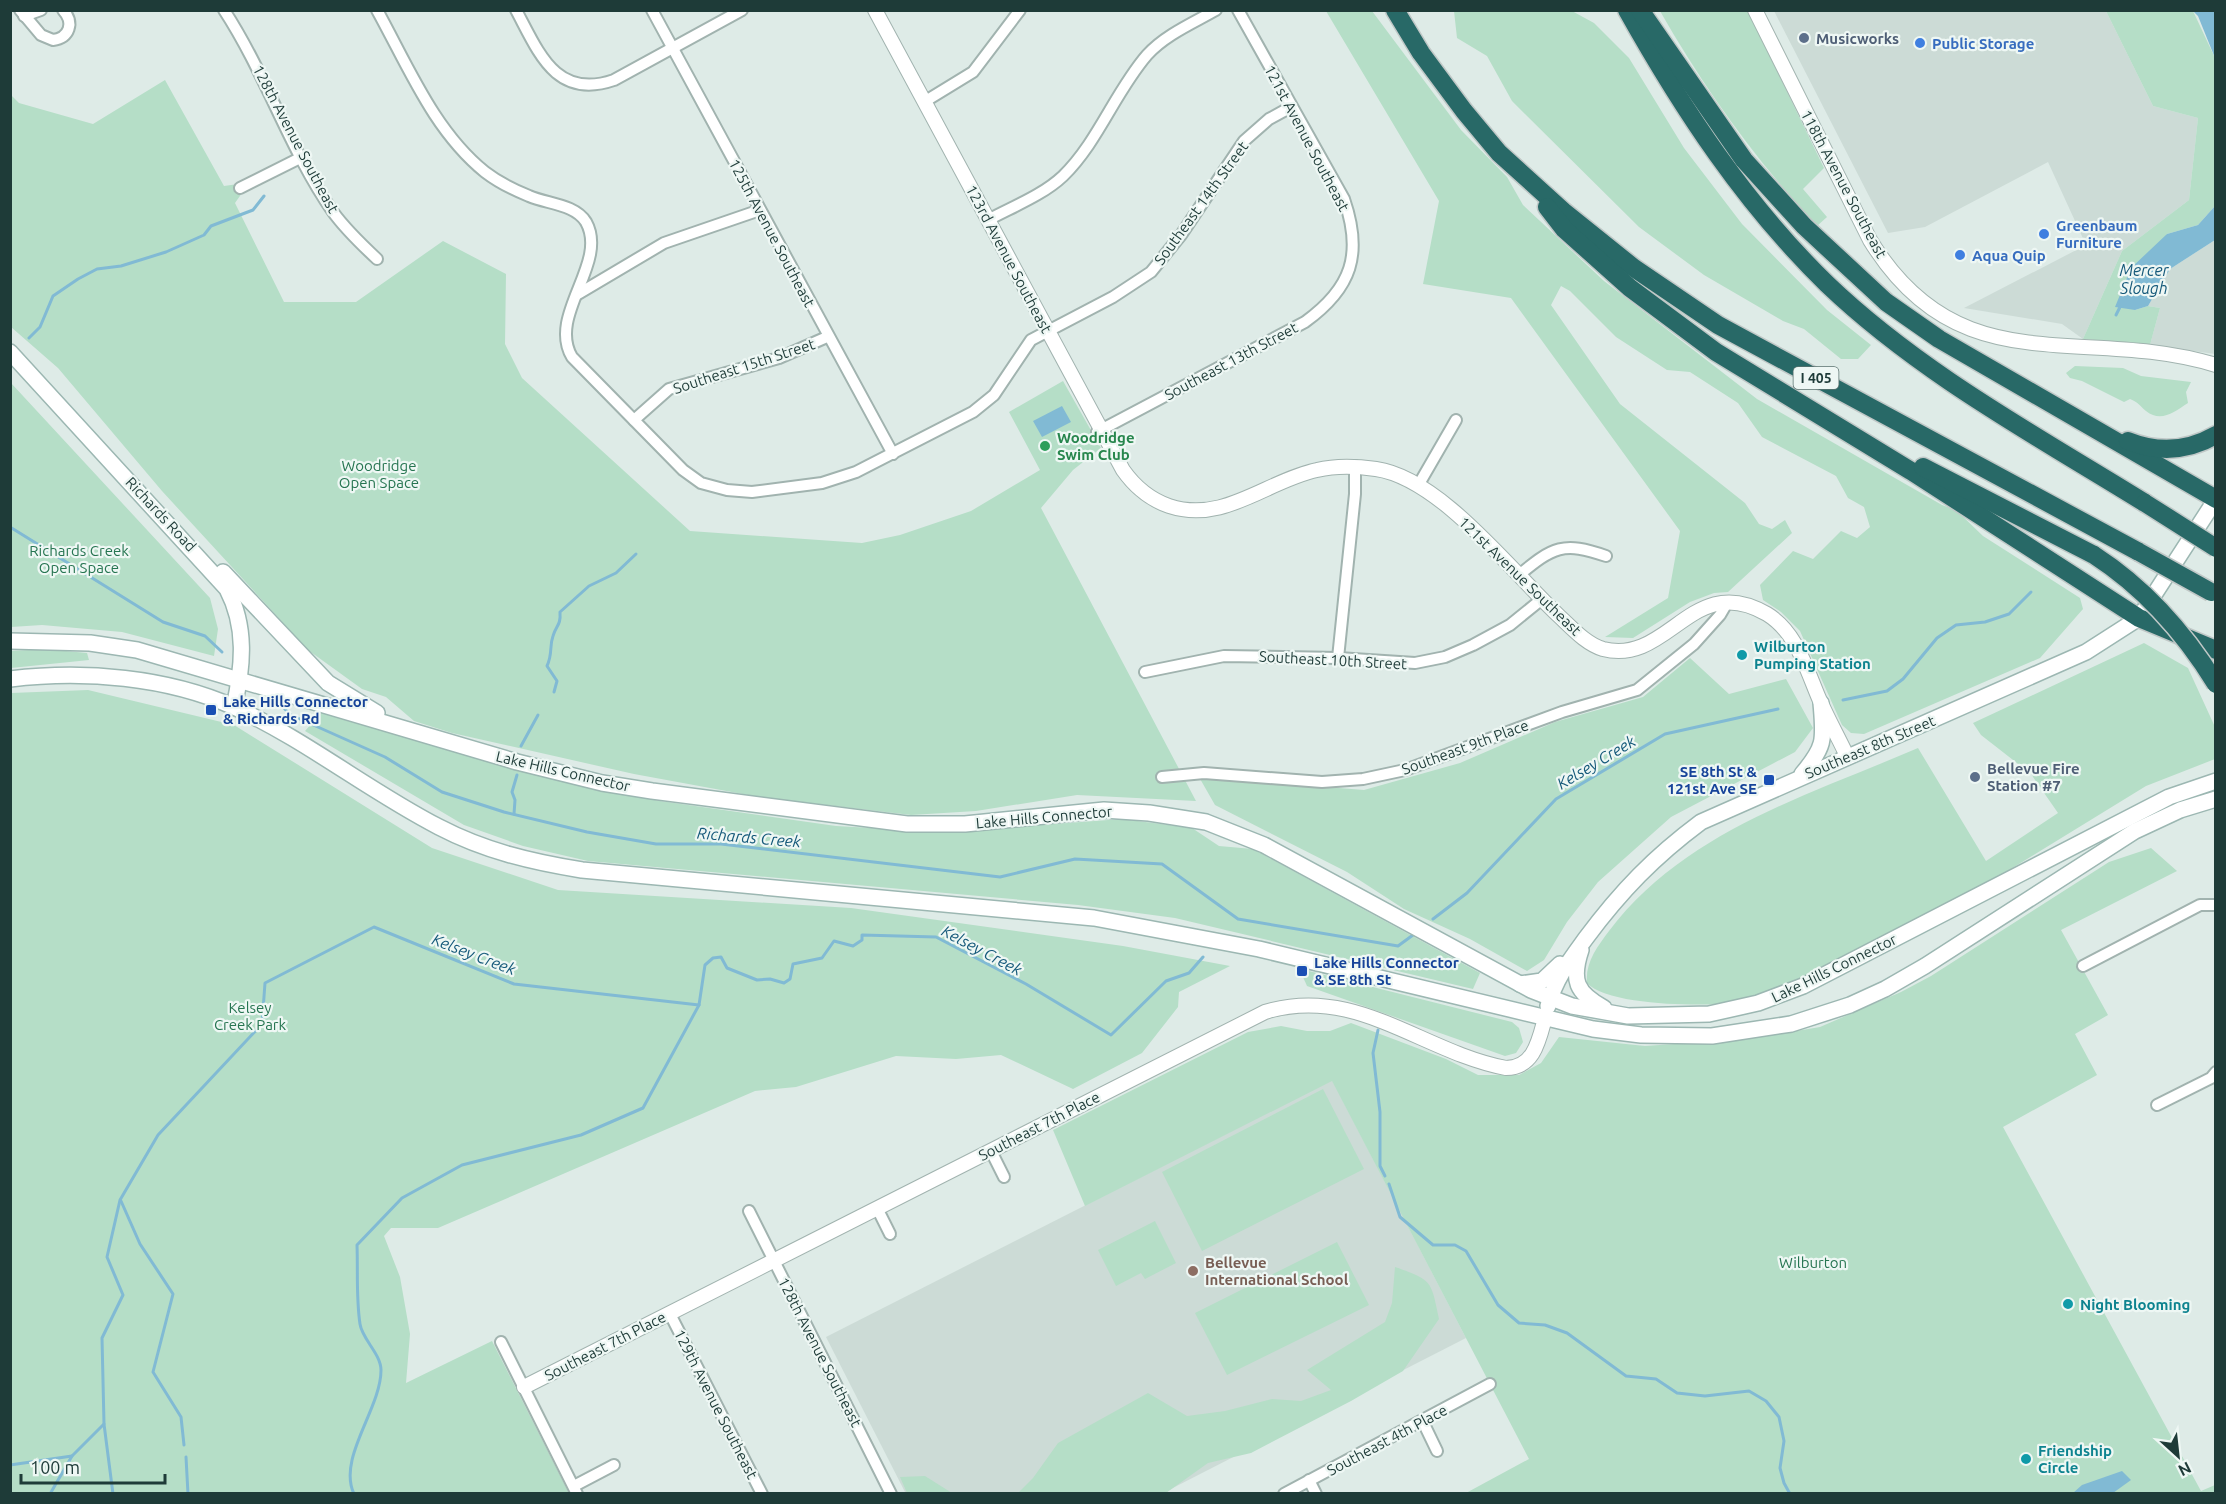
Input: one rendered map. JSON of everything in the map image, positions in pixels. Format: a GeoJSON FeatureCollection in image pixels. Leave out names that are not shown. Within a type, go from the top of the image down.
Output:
{"type":"FeatureCollection","features":[{"type":"Feature","properties":{"kind":"highway","name":"I 405"},"geometry":{"type":"LineString","coordinates":[[1395,10],[1421,53],[1499,153],[1563,211],[1634,268],[1718,325],[2213,593]]}},
{"type":"Feature","properties":{"kind":"highway"},"geometry":{"type":"LineString","coordinates":[[1627,10],[1666,80],[1712,150],[1748,198],[1829,285],[1913,354],[1951,381],[2216,548]]}},
{"type":"Feature","properties":{"kind":"highway"},"geometry":{"type":"LineString","coordinates":[[1640,10],[1744,160],[1778,200],[1844,266],[1886,302],[1918,325],[2075,419],[2216,499]]}},
{"type":"Feature","properties":{"kind":"highway"},"geometry":{"type":"LineString","coordinates":[[1515,169],[1564,229],[1630,288],[1716,352],[1832,422],[2139,618],[2216,650]]}},
{"type":"Feature","properties":{"kind":"highway"},"geometry":{"type":"LineString","coordinates":[[2075,419],[2136,444],[2159,449],[2190,446],[2216,435]]}},
{"type":"Feature","properties":{"kind":"highway"},"geometry":{"type":"LineString","coordinates":[[1832,422],[2028,519],[2094,555],[2130,580],[2163,612],[2191,645],[2216,684]]}},
{"type":"Feature","properties":{"kind":"main road","name":"Richards Road"},"geometry":{"type":"LineString","coordinates":[[10,352],[220,579],[236,608],[242,644],[234,707]]}},
{"type":"Feature","properties":{"kind":"main road","name":"Southeast 8th Street"},"geometry":{"type":"LineString","coordinates":[[1545,1018],[1563,970],[1621,892],[1669,846],[1701,822],[2086,652],[2139,618],[2216,499]]}},
{"type":"Feature","properties":{"kind":"main road"},"geometry":{"type":"LineString","coordinates":[[174,528],[226,574],[328,683],[354,701],[406,729]]}},
{"type":"Feature","properties":{"kind":"main road","name":"Lake Hills Connector"},"geometry":{"type":"LineString","coordinates":[[10,641],[60,641],[117,646],[239,679],[517,762],[602,783],[907,824],[947,825],[1104,810],[1149,813],[1206,822],[1264,845],[1517,983],[1551,998],[1614,1013],[1654,1017],[1709,1014],[1780,996],[2160,801],[2216,780]]}},
{"type":"Feature","properties":{"kind":"main road","name":"Lake Hills Connector"},"geometry":{"type":"LineString","coordinates":[[10,679],[72,676],[133,680],[174,688],[234,707],[440,828],[498,852],[537,862],[582,870],[1094,918],[1259,949],[1481,1000],[1545,1018],[1616,1032],[1688,1037],[1734,1035],[1819,1016],[1876,993],[1918,970],[2135,831],[2180,810],[2216,799]]}},
{"type":"Feature","properties":{"kind":"main road"},"geometry":{"type":"LineString","coordinates":[[1799,777],[1818,756],[1822,744],[1821,703]]}},
{"type":"Feature","properties":{"kind":"main road"},"geometry":{"type":"LineString","coordinates":[[1517,983],[1532,984],[1542,981],[1584,941]]}},
{"type":"Feature","properties":{"kind":"main road"},"geometry":{"type":"LineString","coordinates":[[1584,941],[1576,964],[1577,984],[1586,998],[1614,1013]]}},
{"type":"Feature","properties":{"kind":"street"},"geometry":{"type":"LineString","coordinates":[[22,13],[41,10]]}},
{"type":"Feature","properties":{"kind":"street"},"geometry":{"type":"LineString","coordinates":[[22,13],[45,37],[57,39],[69,29],[68,17],[63,10]]}},
{"type":"Feature","properties":{"kind":"street","name":"128th Avenue Southeast"},"geometry":{"type":"LineString","coordinates":[[224,10],[251,52],[302,157],[335,215],[377,259]]}},
{"type":"Feature","properties":{"kind":"street","name":"Southeast 14th Street"},"geometry":{"type":"LineString","coordinates":[[377,10],[438,119],[465,154],[506,186],[572,210],[586,222],[591,240],[578,294],[566,325],[567,349],[580,367],[669,458],[701,483],[727,490],[778,490],[822,483],[856,472],[984,405],[1001,385],[1024,346],[1047,330],[1113,297],[1151,272],[1181,235],[1245,141],[1269,119],[1291,107]]}},
{"type":"Feature","properties":{"kind":"street"},"geometry":{"type":"LineString","coordinates":[[516,10],[542,59],[561,77],[576,84],[591,86],[614,80],[742,10]]}},
{"type":"Feature","properties":{"kind":"street","name":"125th Avenue Southeast"},"geometry":{"type":"LineString","coordinates":[[652,10],[827,337],[893,454]]}},
{"type":"Feature","properties":{"kind":"street","name":"123rd Avenue Southeast"},"geometry":{"type":"LineString","coordinates":[[875,10],[1099,430],[1130,480],[1154,500]]}},
{"type":"Feature","properties":{"kind":"street"},"geometry":{"type":"LineString","coordinates":[[924,102],[973,72],[1020,10]]}},
{"type":"Feature","properties":{"kind":"street"},"geometry":{"type":"LineString","coordinates":[[988,220],[1052,185],[1063,176],[1079,157],[1146,56],[1171,35],[1216,10]]}},
{"type":"Feature","properties":{"kind":"street","name":"121st Avenue Southeast"},"geometry":{"type":"LineString","coordinates":[[1238,10],[1344,200],[1350,216],[1354,243],[1349,271]]}},
{"type":"Feature","properties":{"kind":"street","name":"118th Avenue Southeast"},"geometry":{"type":"LineString","coordinates":[[1755,10],[1870,240],[1891,272],[1923,302],[1956,323],[2004,339],[2163,355],[2216,365]]}},
{"type":"Feature","properties":{"kind":"street"},"geometry":{"type":"LineString","coordinates":[[240,188],[302,157]]}},
{"type":"Feature","properties":{"kind":"street"},"geometry":{"type":"LineString","coordinates":[[578,294],[664,243],[760,210]]}},
{"type":"Feature","properties":{"kind":"street","name":"Southeast 13th Street"},"geometry":{"type":"LineString","coordinates":[[1099,430],[1305,322],[1333,298],[1349,271]]}},
{"type":"Feature","properties":{"kind":"street","name":"Southeast 15th Street"},"geometry":{"type":"LineString","coordinates":[[634,420],[669,389],[779,358],[827,337]]}},
{"type":"Feature","properties":{"kind":"street"},"geometry":{"type":"LineString","coordinates":[[1419,484],[1456,420]]}},
{"type":"Feature","properties":{"kind":"street"},"geometry":{"type":"LineString","coordinates":[[1338,658],[1355,466]]}},
{"type":"Feature","properties":{"kind":"street","name":"121st Avenue Southeast"},"geometry":{"type":"LineString","coordinates":[[1154,500],[1178,508],[1214,510],[1316,470],[1355,466],[1399,474],[1419,484],[1448,507],[1542,599],[1594,646],[1627,651],[1649,644],[1703,607],[1727,603],[1767,614],[1787,632],[1802,658],[1847,756]]}},
{"type":"Feature","properties":{"kind":"street"},"geometry":{"type":"LineString","coordinates":[[1519,575],[1545,553],[1561,547],[1582,548],[1606,556]]}},
{"type":"Feature","properties":{"kind":"street","name":"Southeast 10th Street"},"geometry":{"type":"LineString","coordinates":[[1145,672],[1224,656],[1338,658],[1415,663],[1446,657],[1493,635],[1542,599]]}},
{"type":"Feature","properties":{"kind":"street","name":"Southeast 9th Place"},"geometry":{"type":"LineString","coordinates":[[1162,777],[1204,773],[1323,782],[1363,779],[1405,770],[1562,712],[1636,690],[1694,644],[1720,615],[1727,603]]}},
{"type":"Feature","properties":{"kind":"street"},"geometry":{"type":"LineString","coordinates":[[2083,966],[2200,905],[2216,905]]}},
{"type":"Feature","properties":{"kind":"street","name":"Southeast 7th Place"},"geometry":{"type":"LineString","coordinates":[[524,1387],[1265,1012],[1285,1006],[1316,1004],[1347,1009],[1506,1068],[1520,1066],[1529,1058],[1539,1041],[1545,1018]]}},
{"type":"Feature","properties":{"kind":"street"},"geometry":{"type":"LineString","coordinates":[[2157,1105],[2211,1078],[2216,1072]]}},
{"type":"Feature","properties":{"kind":"street"},"geometry":{"type":"LineString","coordinates":[[991,1151],[1004,1177]]}},
{"type":"Feature","properties":{"kind":"street"},"geometry":{"type":"LineString","coordinates":[[877,1208],[890,1234]]}},
{"type":"Feature","properties":{"kind":"street","name":"128th Avenue Southeast"},"geometry":{"type":"LineString","coordinates":[[749,1211],[891,1494]]}},
{"type":"Feature","properties":{"kind":"street","name":"129th Avenue Southeast"},"geometry":{"type":"LineString","coordinates":[[670,1314],[762,1494]]}},
{"type":"Feature","properties":{"kind":"street"},"geometry":{"type":"LineString","coordinates":[[501,1342],[576,1490],[614,1465]]}},
{"type":"Feature","properties":{"kind":"street","name":"Southeast 4th Place"},"geometry":{"type":"LineString","coordinates":[[1284,1494],[1423,1422],[1490,1384]]}},
{"type":"Feature","properties":{"kind":"street"},"geometry":{"type":"LineString","coordinates":[[1423,1422],[1437,1451]]}},
{"type":"Feature","properties":{"kind":"street"},"geometry":{"type":"LineString","coordinates":[[1309,1480],[1316,1494]]}},
{"type":"Feature","properties":{"kind":"shaded area"},"geometry":{"type":"Polygon","coordinates":[[[1774,11],[2106,11],[2153,106],[2198,118],[2189,200],[2122,251],[2083,339],[2062,324],[1964,308],[2086,245],[2048,162],[1925,227],[1888,233],[1774,11]]]}},
{"type":"Feature","properties":{"kind":"shaded area"},"geometry":{"type":"Polygon","coordinates":[[[2215,240],[2215,354],[2150,345],[2160,308],[2148,306],[2170,269],[2215,240]]]}},
{"type":"Feature","properties":{"kind":"shaded area","name":"Bellevue International School"},"geometry":{"type":"Polygon","coordinates":[[[1332,1080],[1466,1338],[1163,1493],[906,1494],[826,1337],[1332,1080]]]}},
{"type":"Feature","properties":{"kind":"green space"},"geometry":{"type":"Polygon","coordinates":[[[1326,11],[1372,11],[1461,130],[1507,177],[1523,205],[1604,281],[1757,399],[1942,505],[1956,510],[1983,536],[2080,598],[2083,609],[2040,658],[1864,734],[1851,733],[1842,725],[1800,631],[1781,612],[1763,600],[1760,585],[1793,551],[1813,559],[1841,531],[1857,538],[1870,527],[1864,507],[1848,498],[1836,476],[1762,437],[1738,403],[1690,372],[1667,370],[1616,337],[1570,291],[1561,286],[1551,305],[1620,404],[1745,503],[1759,524],[1772,529],[1785,520],[1792,533],[1728,592],[1714,593],[1690,602],[1633,638],[1605,637],[1668,598],[1680,531],[1511,298],[1423,284],[1439,201],[1326,11]]]}},
{"type":"Feature","properties":{"kind":"green space"},"geometry":{"type":"Polygon","coordinates":[[[1454,11],[1572,11],[1594,23],[1629,58],[1684,148],[1742,224],[1827,310],[1871,345],[1858,359],[1841,359],[1804,329],[1783,321],[1704,275],[1639,227],[1512,101],[1487,56],[1457,38],[1454,11]]]}},
{"type":"Feature","properties":{"kind":"green space"},"geometry":{"type":"Polygon","coordinates":[[[1660,11],[1748,11],[1824,168],[1803,189],[1827,217],[1817,226],[1794,201],[1732,123],[1660,11]]]}},
{"type":"Feature","properties":{"kind":"green space"},"geometry":{"type":"Polygon","coordinates":[[[2106,11],[2193,11],[2215,58],[2215,206],[2198,225],[2167,234],[2135,310],[2148,306],[2160,308],[2150,345],[2083,339],[2122,251],[2189,200],[2198,118],[2153,106],[2106,11]]]}},
{"type":"Feature","properties":{"kind":"green space","name":"Woodridge Open Space"},"geometry":{"type":"Polygon","coordinates":[[[165,80],[224,186],[238,184],[242,193],[235,203],[284,302],[356,302],[443,241],[506,274],[505,344],[522,378],[690,531],[862,543],[900,535],[971,511],[1040,470],[1009,412],[1063,381],[1101,448],[1073,470],[1041,508],[1196,801],[1077,795],[976,811],[911,815],[759,797],[634,774],[452,733],[414,721],[386,697],[362,689],[308,650],[162,491],[58,368],[11,327],[10,94],[19,103],[93,124],[165,80]]]}},
{"type":"Feature","properties":{"kind":"green space"},"geometry":{"type":"Polygon","coordinates":[[[2075,366],[2123,368],[2141,376],[2191,382],[2186,392],[2188,403],[2167,415],[2157,416],[2146,411],[2133,400],[2124,402],[2082,381],[2070,378],[2066,373],[2075,366]]]}},
{"type":"Feature","properties":{"kind":"green space","name":"Richards Creek Open Space"},"geometry":{"type":"Polygon","coordinates":[[[11,383],[210,598],[218,629],[214,656],[122,632],[42,625],[11,627],[11,383]]]}},
{"type":"Feature","properties":{"kind":"green space"},"geometry":{"type":"Polygon","coordinates":[[[2144,643],[2188,668],[2215,727],[2215,759],[2146,786],[1996,878],[1798,980],[1769,991],[1718,1004],[1688,1005],[1629,999],[1597,990],[1587,983],[1590,962],[1609,931],[1640,896],[1674,867],[1711,842],[1750,820],[1918,748],[1986,861],[2058,813],[2031,774],[1981,735],[1973,723],[2144,643]]]}},
{"type":"Feature","properties":{"kind":"green space"},"geometry":{"type":"Polygon","coordinates":[[[45,649],[87,653],[89,660],[11,668],[10,651],[45,649]]]}},
{"type":"Feature","properties":{"kind":"green space"},"geometry":{"type":"Polygon","coordinates":[[[1690,658],[1729,694],[1786,679],[1813,728],[1795,752],[1671,817],[1598,882],[1567,922],[1544,960],[1527,971],[1470,939],[1404,909],[1347,872],[1215,805],[1199,777],[1364,790],[1460,763],[1555,722],[1643,697],[1690,658]]]}},
{"type":"Feature","properties":{"kind":"green space","name":"Kelsey Creek Park"},"geometry":{"type":"Polygon","coordinates":[[[88,690],[234,725],[432,848],[558,890],[851,908],[1123,946],[1230,966],[1179,992],[1178,1007],[1142,1053],[1073,1089],[1001,1055],[956,1059],[896,1056],[796,1087],[755,1091],[438,1228],[391,1228],[384,1236],[400,1277],[410,1334],[406,1383],[492,1341],[569,1493],[11,1493],[11,693],[88,690]]]}},
{"type":"Feature","properties":{"kind":"green space"},"geometry":{"type":"Polygon","coordinates":[[[322,712],[393,730],[533,774],[660,801],[836,826],[944,832],[1122,819],[1192,828],[1219,846],[1253,849],[1480,973],[1473,989],[1175,918],[1078,905],[588,861],[523,846],[464,825],[305,731],[322,712]]]}},
{"type":"Feature","properties":{"kind":"green space","name":"Wilburton"},"geometry":{"type":"Polygon","coordinates":[[[2151,848],[2177,871],[2061,930],[2108,1015],[2075,1034],[2097,1075],[2003,1127],[2201,1491],[2215,1485],[2215,1493],[1466,1493],[1529,1459],[1332,1081],[1085,1206],[1053,1130],[1248,1032],[1281,1026],[1307,1031],[1330,1031],[1351,1023],[1446,1059],[1478,1075],[1519,1075],[1541,1063],[1559,1037],[1645,1046],[1747,1039],[1820,1027],[1901,992],[1931,976],[2109,862],[2151,848]]]}},
{"type":"Feature","properties":{"kind":"green space"},"geometry":{"type":"Polygon","coordinates":[[[1309,971],[1512,1022],[1519,1028],[1523,1042],[1516,1053],[1505,1056],[1307,986],[1303,977],[1309,971]]]}},
{"type":"Feature","properties":{"kind":"green space"},"geometry":{"type":"Polygon","coordinates":[[[1323,1089],[1364,1169],[1202,1251],[1162,1172],[1323,1089]]]}},
{"type":"Feature","properties":{"kind":"green space"},"geometry":{"type":"Polygon","coordinates":[[[1155,1221],[1176,1263],[1145,1279],[1141,1273],[1116,1286],[1098,1250],[1155,1221]]]}},
{"type":"Feature","properties":{"kind":"green space"},"geometry":{"type":"Polygon","coordinates":[[[1337,1242],[1369,1305],[1227,1375],[1195,1313],[1337,1242]]]}},
{"type":"Feature","properties":{"kind":"green space"},"geometry":{"type":"Polygon","coordinates":[[[1395,1267],[1424,1279],[1432,1289],[1439,1319],[1403,1371],[1251,1453],[1208,1463],[1166,1493],[1018,1493],[1033,1478],[1058,1443],[1148,1393],[1187,1416],[1225,1411],[1272,1399],[1301,1401],[1331,1390],[1307,1370],[1385,1322],[1392,1303],[1395,1267]]]}},
{"type":"Feature","properties":{"kind":"green space"},"geometry":{"type":"Polygon","coordinates":[[[925,1476],[952,1493],[907,1493],[900,1477],[925,1476]]]}},
{"type":"Feature","properties":{"kind":"water"},"geometry":{"type":"Polygon","coordinates":[[[2193,11],[2215,11],[2215,58],[2198,16],[2193,11]]]}},
{"type":"Feature","properties":{"kind":"water","name":"Mercer Slough"},"geometry":{"type":"Polygon","coordinates":[[[2215,206],[2215,240],[2170,269],[2148,306],[2135,310],[2115,307],[2131,268],[2167,234],[2198,225],[2215,206]]]}},
{"type":"Feature","properties":{"kind":"water"},"geometry":{"type":"Polygon","coordinates":[[[1062,406],[1071,422],[1042,437],[1033,421],[1062,406]]]}},
{"type":"Feature","properties":{"kind":"water"},"geometry":{"type":"Polygon","coordinates":[[[2122,1471],[2131,1480],[2113,1493],[2073,1493],[2082,1485],[2122,1471]]]}},
{"type":"Feature","properties":{"kind":"waterway"},"geometry":{"type":"LineString","coordinates":[[29,338],[40,327],[53,296],[78,279],[97,269],[121,266],[166,252],[204,235],[211,226],[253,210],[264,196]]}},
{"type":"Feature","properties":{"kind":"waterway","name":"Kelsey Creek"},"geometry":{"type":"LineString","coordinates":[[2116,315],[2120,307]]}},
{"type":"Feature","properties":{"kind":"waterway","name":"Richards Creek"},"geometry":{"type":"LineString","coordinates":[[10,527],[163,622],[205,636],[222,652]]}},
{"type":"Feature","properties":{"kind":"waterway"},"geometry":{"type":"LineString","coordinates":[[554,692],[557,681],[547,666],[554,632],[560,620],[560,612],[589,586],[616,573],[636,554]]}},
{"type":"Feature","properties":{"kind":"waterway","name":"Kelsey Creek"},"geometry":{"type":"LineString","coordinates":[[1843,700],[1887,691],[1903,679],[1937,638],[1956,625],[1985,622],[2009,614],[2031,592]]}},
{"type":"Feature","properties":{"kind":"waterway","name":"Richards Creek"},"geometry":{"type":"LineString","coordinates":[[271,696],[291,715],[385,757],[442,792],[504,812],[587,832],[656,844],[721,844],[1000,877],[1075,859],[1162,864],[1238,919],[1398,946],[1413,935]]}},
{"type":"Feature","properties":{"kind":"waterway","name":"Kelsey Creek"},"geometry":{"type":"LineString","coordinates":[[1433,919],[1467,893],[1556,799],[1665,734],[1778,709]]}},
{"type":"Feature","properties":{"kind":"waterway"},"geometry":{"type":"LineString","coordinates":[[521,746],[538,715]]}},
{"type":"Feature","properties":{"kind":"waterway"},"geometry":{"type":"LineString","coordinates":[[514,814],[515,800],[512,792],[517,775]]}},
{"type":"Feature","properties":{"kind":"waterway","name":"Kelsey Creek"},"geometry":{"type":"LineString","coordinates":[[113,1494],[104,1424],[102,1338],[123,1295],[107,1257],[120,1200],[158,1135],[262,1024],[265,983],[374,927],[514,984],[699,1005],[705,965],[713,958],[721,957],[727,968],[757,980],[770,979],[784,983],[790,979],[793,964],[822,958],[834,941],[853,946],[862,940],[862,935],[936,937],[1026,984],[1111,1035],[1166,981],[1189,973],[1203,957]]}},
{"type":"Feature","properties":{"kind":"waterway"},"geometry":{"type":"LineString","coordinates":[[354,1494],[350,1480],[351,1465],[374,1401],[381,1370],[378,1358],[361,1330],[357,1245],[402,1198],[462,1165],[581,1135],[643,1108],[699,1005]]}},
{"type":"Feature","properties":{"kind":"waterway"},"geometry":{"type":"LineString","coordinates":[[1378,1030],[1373,1053],[1380,1112],[1380,1166],[1385,1176]]}},
{"type":"Feature","properties":{"kind":"waterway"},"geometry":{"type":"LineString","coordinates":[[1389,1184],[1400,1217],[1433,1245],[1455,1245],[1466,1251],[1498,1305],[1519,1323],[1545,1325],[1567,1333],[1626,1376],[1656,1379],[1677,1393],[1705,1396],[1749,1391],[1766,1401],[1779,1417],[1784,1441],[1780,1468],[1790,1494]]}},
{"type":"Feature","properties":{"kind":"waterway"},"geometry":{"type":"LineString","coordinates":[[121,1201],[140,1244],[173,1294],[153,1372],[181,1417],[184,1445]]}},
{"type":"Feature","properties":{"kind":"waterway"},"geometry":{"type":"LineString","coordinates":[[50,1494],[72,1456],[104,1424]]}},
{"type":"Feature","properties":{"kind":"waterway"},"geometry":{"type":"LineString","coordinates":[[10,1465],[72,1456]]}},
{"type":"Feature","properties":{"kind":"waterway"},"geometry":{"type":"LineString","coordinates":[[186,1457],[188,1494]]}},
{"type":"Feature","properties":{"kind":"place","name":"Musicworks"},"geometry":{"type":"Point","coordinates":[1804,38]}},
{"type":"Feature","properties":{"kind":"place","name":"Public Storage"},"geometry":{"type":"Point","coordinates":[1920,43]}},
{"type":"Feature","properties":{"kind":"place","name":"Greenbaum Furniture"},"geometry":{"type":"Point","coordinates":[2044,234]}},
{"type":"Feature","properties":{"kind":"place","name":"Aqua Quip"},"geometry":{"type":"Point","coordinates":[1960,255]}},
{"type":"Feature","properties":{"kind":"place","name":"Woodridge Swim Club"},"geometry":{"type":"Point","coordinates":[1045,446]}},
{"type":"Feature","properties":{"kind":"place","name":"Wilburton Pumping Station"},"geometry":{"type":"Point","coordinates":[1742,655]}},
{"type":"Feature","properties":{"kind":"place","name":"Lake Hills Connector & Richards Rd"},"geometry":{"type":"Point","coordinates":[211,710]}},
{"type":"Feature","properties":{"kind":"place","name":"Bellevue Fire Station #7"},"geometry":{"type":"Point","coordinates":[1975,777]}},
{"type":"Feature","properties":{"kind":"place","name":"SE 8th St & 121st Ave SE"},"geometry":{"type":"Point","coordinates":[1769,780]}},
{"type":"Feature","properties":{"kind":"place","name":"Lake Hills Connector & SE 8th St"},"geometry":{"type":"Point","coordinates":[1302,971]}},
{"type":"Feature","properties":{"kind":"place","name":"Bellevue International School"},"geometry":{"type":"Point","coordinates":[1193,1271]}},
{"type":"Feature","properties":{"kind":"place","name":"Night Blooming"},"geometry":{"type":"Point","coordinates":[2068,1304]}},
{"type":"Feature","properties":{"kind":"place","name":"Friendship Circle"},"geometry":{"type":"Point","coordinates":[2026,1459]}}]}
